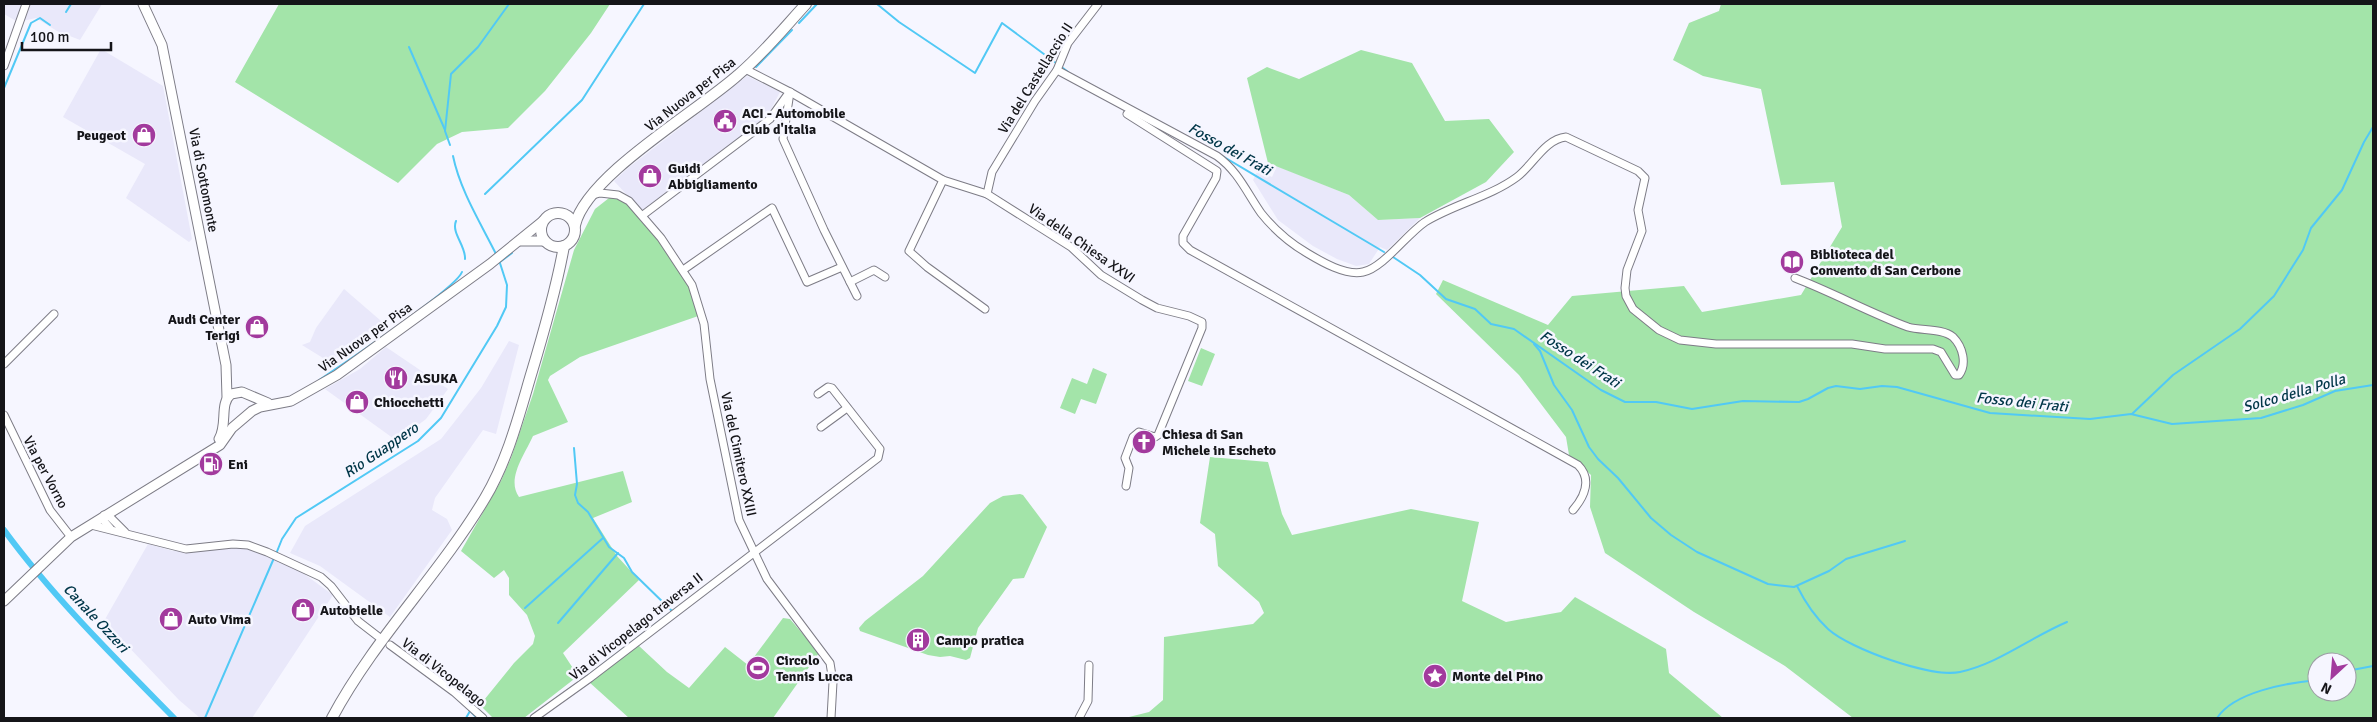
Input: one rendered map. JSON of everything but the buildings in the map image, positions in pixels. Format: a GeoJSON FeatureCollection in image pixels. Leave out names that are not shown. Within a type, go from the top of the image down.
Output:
{"type":"FeatureCollection","features":[{"type":"Feature","properties":{"kind":"main road","name":"Via di Sottomonte"},"geometry":{"type":"LineString","coordinates":[[143,4],[162,45],[226,365]]}},
{"type":"Feature","properties":{"kind":"main road","name":"Via Nuova per Pisa"},"geometry":{"type":"LineString","coordinates":[[587,199],[633,156],[745,69],[806,4]]}},
{"type":"Feature","properties":{"kind":"main road"},"geometry":{"type":"LineString","coordinates":[[519,242],[551,214],[561,213],[587,199]]}},
{"type":"Feature","properties":{"kind":"main road"},"geometry":{"type":"LineString","coordinates":[[332,718],[356,678],[476,512],[494,482],[516,426],[544,333],[564,246],[575,236],[575,225],[587,199]]}},
{"type":"Feature","properties":{"kind":"main road"},"geometry":{"type":"LineString","coordinates":[[561,213],[570,217],[575,225]]}},
{"type":"Feature","properties":{"kind":"main road"},"geometry":{"type":"LineString","coordinates":[[543,221],[541,230],[556,259],[557,275]]}},
{"type":"Feature","properties":{"kind":"main road"},"geometry":{"type":"LineString","coordinates":[[519,242],[525,239],[564,246]]}},
{"type":"Feature","properties":{"kind":"main road","name":"Via Nuova per Pisa"},"geometry":{"type":"LineString","coordinates":[[252,411],[260,407],[298,398],[337,375],[519,242]]}},
{"type":"Feature","properties":{"kind":"main road"},"geometry":{"type":"LineString","coordinates":[[4,602],[22,582],[71,537],[104,514],[220,445],[232,428],[252,411],[252,402],[232,382],[226,365]]}},
{"type":"Feature","properties":{"kind":"main road"},"geometry":{"type":"LineString","coordinates":[[226,365],[227,397]]}},
{"type":"Feature","properties":{"kind":"main road"},"geometry":{"type":"LineString","coordinates":[[208,452],[222,433],[225,412],[224,403],[227,397],[234,392],[245,394],[258,401],[273,405]]}},
{"type":"Feature","properties":{"kind":"main road"},"geometry":{"type":"LineString","coordinates":[[225,412],[233,420],[241,420]]}},
{"type":"Feature","properties":{"kind":"street"},"geometry":{"type":"LineString","coordinates":[[4,66],[26,4]]}},
{"type":"Feature","properties":{"kind":"street","name":"Via del Castellaccio II"},"geometry":{"type":"LineString","coordinates":[[987,194],[992,172],[1035,101],[1057,70],[1068,44],[1098,4]]}},
{"type":"Feature","properties":{"kind":"street","name":"Via della Chiesa XXVI"},"geometry":{"type":"LineString","coordinates":[[745,69],[790,92],[943,180],[987,194],[1071,247],[1101,275],[1142,300],[1157,308],[1189,316],[1202,322],[1202,328],[1158,435],[1155,437],[1140,432],[1134,437],[1125,458],[1129,468],[1126,486]]}},
{"type":"Feature","properties":{"kind":"street"},"geometry":{"type":"LineString","coordinates":[[1057,70],[1217,156],[1238,176],[1262,214],[1285,238],[1306,253],[1345,271],[1359,273],[1374,268],[1424,223],[1450,208],[1512,180],[1525,171],[1550,143],[1561,137],[1573,139],[1638,171],[1645,178],[1638,210],[1642,231],[1627,270],[1625,288],[1634,309],[1664,333],[1680,340],[1716,344],[1852,344],[1885,349],[1933,349],[1941,352],[1955,375],[1959,375],[1962,371],[1964,362],[1961,350],[1953,338],[1946,333],[1918,330],[1901,324],[1832,292],[1796,278]]}},
{"type":"Feature","properties":{"kind":"street"},"geometry":{"type":"LineString","coordinates":[[1079,83],[1098,97],[1217,171],[1216,178],[1183,236],[1183,243],[1190,250],[1578,465],[1585,472],[1587,485],[1573,510]]}},
{"type":"Feature","properties":{"kind":"street"},"geometry":{"type":"LineString","coordinates":[[643,215],[770,119],[790,92]]}},
{"type":"Feature","properties":{"kind":"street"},"geometry":{"type":"LineString","coordinates":[[790,92],[783,139],[857,296]]}},
{"type":"Feature","properties":{"kind":"street"},"geometry":{"type":"LineString","coordinates":[[943,180],[909,250],[927,267],[985,309]]}},
{"type":"Feature","properties":{"kind":"street","name":"Via del Cimitero XXIII"},"geometry":{"type":"LineString","coordinates":[[587,199],[600,193],[618,195],[629,201],[643,215],[692,285],[702,316],[710,379],[739,520],[753,552],[768,579],[830,663],[834,682],[831,718]]}},
{"type":"Feature","properties":{"kind":"street"},"geometry":{"type":"LineString","coordinates":[[683,270],[772,208],[807,282],[842,267]]}},
{"type":"Feature","properties":{"kind":"street"},"geometry":{"type":"LineString","coordinates":[[850,282],[874,270],[885,276]]}},
{"type":"Feature","properties":{"kind":"street"},"geometry":{"type":"LineString","coordinates":[[4,364],[54,314]]}},
{"type":"Feature","properties":{"kind":"street"},"geometry":{"type":"LineString","coordinates":[[818,394],[830,387],[847,408],[821,427]]}},
{"type":"Feature","properties":{"kind":"street","name":"Via di Vicopelago traversa II"},"geometry":{"type":"LineString","coordinates":[[534,718],[590,678],[878,458],[880,449],[847,408]]}},
{"type":"Feature","properties":{"kind":"street","name":"Via per Vorno"},"geometry":{"type":"LineString","coordinates":[[4,415],[50,510],[71,537]]}},
{"type":"Feature","properties":{"kind":"street"},"geometry":{"type":"LineString","coordinates":[[117,524],[122,504]]}},
{"type":"Feature","properties":{"kind":"street"},"geometry":{"type":"LineString","coordinates":[[104,514],[128,534]]}},
{"type":"Feature","properties":{"kind":"street"},"geometry":{"type":"LineString","coordinates":[[104,514],[105,524],[110,528]]}},
{"type":"Feature","properties":{"kind":"street"},"geometry":{"type":"LineString","coordinates":[[88,524],[110,528],[186,549],[233,544],[248,545],[267,552],[321,577],[358,621],[380,638]]}},
{"type":"Feature","properties":{"kind":"street","name":"Via di Vicopelago"},"geometry":{"type":"LineString","coordinates":[[390,645],[454,692],[483,718]]}},
{"type":"Feature","properties":{"kind":"street"},"geometry":{"type":"LineString","coordinates":[[1079,718],[1088,701],[1089,665]]}},
{"type":"Feature","properties":{"kind":"shaded area"},"geometry":{"type":"Polygon","coordinates":[[[4,4],[102,4],[80,40],[57,31],[36,18],[18,22],[4,14],[4,4]]]}},
{"type":"Feature","properties":{"kind":"shaded area"},"geometry":{"type":"Polygon","coordinates":[[[101,49],[163,86],[192,239],[189,242],[126,198],[145,164],[63,117],[101,49]]]}},
{"type":"Feature","properties":{"kind":"shaded area"},"geometry":{"type":"Polygon","coordinates":[[[747,76],[780,92],[767,117],[642,211],[614,181],[628,168],[747,76]]]}},
{"type":"Feature","properties":{"kind":"shaded area"},"geometry":{"type":"Polygon","coordinates":[[[1277,166],[1349,195],[1378,220],[1420,218],[1387,250],[1380,247],[1369,264],[1356,266],[1337,259],[1313,246],[1278,220],[1253,180],[1258,170],[1272,177],[1277,166]]]}},
{"type":"Feature","properties":{"kind":"shaded area"},"geometry":{"type":"Polygon","coordinates":[[[344,289],[388,327],[336,366],[302,345],[310,342],[316,328],[344,289]]]}},
{"type":"Feature","properties":{"kind":"shaded area"},"geometry":{"type":"Polygon","coordinates":[[[509,341],[519,345],[496,434],[483,430],[435,498],[432,510],[447,519],[452,530],[390,617],[320,566],[290,553],[305,526],[441,439],[481,388],[509,341]]]}},
{"type":"Feature","properties":{"kind":"shaded area"},"geometry":{"type":"Polygon","coordinates":[[[386,347],[448,389],[426,419],[397,441],[325,389],[360,369],[386,347]]]}},
{"type":"Feature","properties":{"kind":"shaded area"},"geometry":{"type":"Polygon","coordinates":[[[148,544],[173,551],[237,547],[252,549],[296,568],[333,595],[252,718],[200,718],[179,700],[104,621],[148,544]]]}},
{"type":"Feature","properties":{"kind":"green space"},"geometry":{"type":"Polygon","coordinates":[[[279,4],[610,4],[591,33],[545,91],[508,128],[462,132],[437,144],[398,183],[235,82],[279,4]]]}},
{"type":"Feature","properties":{"kind":"green space"},"geometry":{"type":"Polygon","coordinates":[[[1721,4],[2373,4],[2373,718],[1853,718],[1785,666],[1694,612],[1605,553],[1590,507],[1591,475],[1569,455],[1566,437],[1519,375],[1436,294],[1443,280],[1548,325],[1572,296],[1684,286],[1702,312],[1801,295],[1842,227],[1834,182],[1781,185],[1761,89],[1703,76],[1673,60],[1689,23],[1719,11],[1721,4]]]}},
{"type":"Feature","properties":{"kind":"green space"},"geometry":{"type":"Polygon","coordinates":[[[1361,50],[1412,63],[1445,121],[1489,119],[1514,152],[1486,182],[1420,218],[1378,220],[1349,195],[1268,163],[1247,78],[1267,67],[1299,79],[1361,50]]]}},
{"type":"Feature","properties":{"kind":"green space"},"geometry":{"type":"Polygon","coordinates":[[[609,198],[617,198],[626,202],[674,253],[693,281],[700,297],[704,314],[580,357],[550,376],[548,380],[568,422],[533,436],[518,466],[515,482],[519,497],[623,471],[632,502],[593,518],[617,556],[639,580],[563,653],[578,676],[524,718],[493,718],[480,705],[514,663],[533,644],[535,636],[527,615],[509,595],[509,578],[504,570],[494,578],[461,551],[501,481],[511,458],[533,394],[574,250],[595,209],[609,198]]]}},
{"type":"Feature","properties":{"kind":"green space"},"geometry":{"type":"Polygon","coordinates":[[[1201,348],[1215,354],[1202,386],[1188,381],[1201,348]]]}},
{"type":"Feature","properties":{"kind":"green space"},"geometry":{"type":"Polygon","coordinates":[[[1093,368],[1107,374],[1096,404],[1081,399],[1075,414],[1060,408],[1072,378],[1087,384],[1093,368]]]}},
{"type":"Feature","properties":{"kind":"green space"},"geometry":{"type":"Polygon","coordinates":[[[1210,457],[1268,462],[1282,514],[1292,535],[1411,509],[1479,522],[1462,601],[1506,622],[1561,612],[1575,597],[1666,649],[1669,673],[1723,718],[1125,718],[1149,712],[1163,700],[1164,637],[1253,624],[1264,613],[1259,602],[1218,566],[1215,534],[1200,523],[1210,457]]]}},
{"type":"Feature","properties":{"kind":"green space"},"geometry":{"type":"Polygon","coordinates":[[[1023,495],[1047,527],[1024,578],[1013,579],[978,628],[970,658],[966,660],[950,656],[928,655],[860,631],[859,628],[865,621],[923,576],[990,503],[1003,496],[1023,495]]]}},
{"type":"Feature","properties":{"kind":"green space","name":"Circolo Tennis Lucca"},"geometry":{"type":"Polygon","coordinates":[[[783,618],[790,619],[819,653],[773,718],[629,718],[589,682],[638,645],[667,672],[689,688],[725,647],[748,665],[783,618]]]}},
{"type":"Feature","properties":{"kind":"waterway"},"geometry":{"type":"LineString","coordinates":[[66,12],[71,4]]}},
{"type":"Feature","properties":{"kind":"waterway","name":"Rio Guappero"},"geometry":{"type":"LineString","coordinates":[[450,145],[445,131],[451,74],[478,47],[509,4]]}},
{"type":"Feature","properties":{"kind":"waterway"},"geometry":{"type":"LineString","coordinates":[[485,194],[582,100],[644,4]]}},
{"type":"Feature","properties":{"kind":"waterway","name":"Fosso dei Frati"},"geometry":{"type":"LineString","coordinates":[[799,23],[817,4]]}},
{"type":"Feature","properties":{"kind":"waterway","name":"Fosso dei Frati"},"geometry":{"type":"LineString","coordinates":[[877,4],[899,22],[975,73],[1002,23],[1056,63]]}},
{"type":"Feature","properties":{"kind":"waterway"},"geometry":{"type":"LineString","coordinates":[[4,88],[31,23],[40,18],[50,25]]}},
{"type":"Feature","properties":{"kind":"waterway","name":"Fosso dei Frati"},"geometry":{"type":"LineString","coordinates":[[756,67],[792,30]]}},
{"type":"Feature","properties":{"kind":"waterway"},"geometry":{"type":"LineString","coordinates":[[409,47],[445,130]]}},
{"type":"Feature","properties":{"kind":"waterway","name":"Fosso dei Frati"},"geometry":{"type":"LineString","coordinates":[[1063,68],[1068,72]]}},
{"type":"Feature","properties":{"kind":"waterway"},"geometry":{"type":"LineString","coordinates":[[2132,414],[2173,375],[2240,329],[2274,296],[2303,250],[2311,228],[2342,190],[2373,127]]}},
{"type":"Feature","properties":{"kind":"waterway","name":"Rio Guappero"},"geometry":{"type":"LineString","coordinates":[[453,156],[465,194],[496,254]]}},
{"type":"Feature","properties":{"kind":"waterway","name":"Fosso dei Frati"},"geometry":{"type":"LineString","coordinates":[[1224,157],[1384,252]]}},
{"type":"Feature","properties":{"kind":"waterway"},"geometry":{"type":"LineString","coordinates":[[456,221],[455,230],[465,254],[465,259]]}},
{"type":"Feature","properties":{"kind":"waterway","name":"Fosso dei Frati"},"geometry":{"type":"LineString","coordinates":[[500,262],[512,253]]}},
{"type":"Feature","properties":{"kind":"waterway","name":"Fosso dei Frati"},"geometry":{"type":"LineString","coordinates":[[1393,257],[1420,275],[1446,299],[1475,309],[1491,324],[1514,329],[1601,390],[1625,402],[1656,402],[1692,409],[1743,401],[1799,402],[1836,386],[1860,389],[1882,386],[1897,387],[1990,413],[2090,419],[2131,414],[2172,424],[2261,418],[2303,405],[2335,391],[2373,385]]}},
{"type":"Feature","properties":{"kind":"waterway","name":"Rio Guappero"},"geometry":{"type":"LineString","coordinates":[[276,554],[282,539],[296,518],[418,441],[441,418],[497,326],[506,307],[507,285],[499,260]]}},
{"type":"Feature","properties":{"kind":"waterway"},"geometry":{"type":"LineString","coordinates":[[318,381],[419,310],[455,281],[462,272]]}},
{"type":"Feature","properties":{"kind":"waterway"},"geometry":{"type":"LineString","coordinates":[[1534,344],[1540,351],[1554,385],[1572,410],[1589,447],[1598,459],[1618,478],[1651,518],[1671,535],[1697,552],[1768,584],[1794,587],[1829,571],[1846,559],[1905,541]]}},
{"type":"Feature","properties":{"kind":"waterway"},"geometry":{"type":"LineString","coordinates":[[574,448],[577,484],[575,495],[578,503],[588,512],[609,547],[624,558],[632,572],[672,611]]}},
{"type":"Feature","properties":{"kind":"waterway","name":"Canale Ozzeri"},"geometry":{"type":"LineString","coordinates":[[4,530],[64,604],[174,718]]}},
{"type":"Feature","properties":{"kind":"waterway"},"geometry":{"type":"LineString","coordinates":[[525,608],[603,538]]}},
{"type":"Feature","properties":{"kind":"waterway"},"geometry":{"type":"LineString","coordinates":[[558,623],[618,553]]}},
{"type":"Feature","properties":{"kind":"waterway","name":"Rio Guappero"},"geometry":{"type":"LineString","coordinates":[[205,718],[274,558]]}},
{"type":"Feature","properties":{"kind":"waterway"},"geometry":{"type":"LineString","coordinates":[[1797,586],[1819,619],[1839,637],[1872,653],[1930,671],[1960,672],[1988,663],[2067,622]]}},
{"type":"Feature","properties":{"kind":"waterway"},"geometry":{"type":"LineString","coordinates":[[585,678],[674,610]]}},
{"type":"Feature","properties":{"kind":"waterway"},"geometry":{"type":"LineString","coordinates":[[436,666],[450,676],[475,703]]}},
{"type":"Feature","properties":{"kind":"waterway"},"geometry":{"type":"LineString","coordinates":[[2357,669],[2373,666]]}},
{"type":"Feature","properties":{"kind":"waterway"},"geometry":{"type":"LineString","coordinates":[[2217,718],[2225,709],[2248,695],[2276,686],[2307,682]]}},
{"type":"Feature","properties":{"kind":"waterway"},"geometry":{"type":"LineString","coordinates":[[466,718],[470,711]]}},
{"type":"Feature","properties":{"kind":"waterway"},"geometry":{"type":"LineString","coordinates":[[471,712],[477,718]]}},
{"type":"Feature","properties":{"kind":"place","name":"ACI - Automobile Club d'Italia"},"geometry":{"type":"Point","coordinates":[725,121]}},
{"type":"Feature","properties":{"kind":"place","name":"Peugeot"},"geometry":{"type":"Point","coordinates":[144,135]}},
{"type":"Feature","properties":{"kind":"place","name":"Guidi Abbigliamento"},"geometry":{"type":"Point","coordinates":[650,176]}},
{"type":"Feature","properties":{"kind":"place","name":"Biblioteca del Convento di San Cerbone"},"geometry":{"type":"Point","coordinates":[1792,262]}},
{"type":"Feature","properties":{"kind":"place","name":"Audi Center Terigi"},"geometry":{"type":"Point","coordinates":[257,327]}},
{"type":"Feature","properties":{"kind":"place","name":"ASUKA"},"geometry":{"type":"Point","coordinates":[396,378]}},
{"type":"Feature","properties":{"kind":"place","name":"Chiocchetti"},"geometry":{"type":"Point","coordinates":[357,402]}},
{"type":"Feature","properties":{"kind":"place","name":"Chiesa di San Michele in Escheto"},"geometry":{"type":"Point","coordinates":[1144,442]}},
{"type":"Feature","properties":{"kind":"place","name":"Eni"},"geometry":{"type":"Point","coordinates":[211,464]}},
{"type":"Feature","properties":{"kind":"place","name":"Autobielle"},"geometry":{"type":"Point","coordinates":[303,610]}},
{"type":"Feature","properties":{"kind":"place","name":"Auto Vima"},"geometry":{"type":"Point","coordinates":[171,619]}},
{"type":"Feature","properties":{"kind":"place","name":"Campo pratica"},"geometry":{"type":"Point","coordinates":[918,640]}},
{"type":"Feature","properties":{"kind":"place","name":"Circolo Tennis Lucca"},"geometry":{"type":"Point","coordinates":[758,668]}},
{"type":"Feature","properties":{"kind":"place","name":"Monte del Pino"},"geometry":{"type":"Point","coordinates":[1435,676]}},
{"type":"Feature","properties":{"kind":"water label","name":"Solco della Polla"},"geometry":{"type":"Point","coordinates":[2294,393]}}]}
